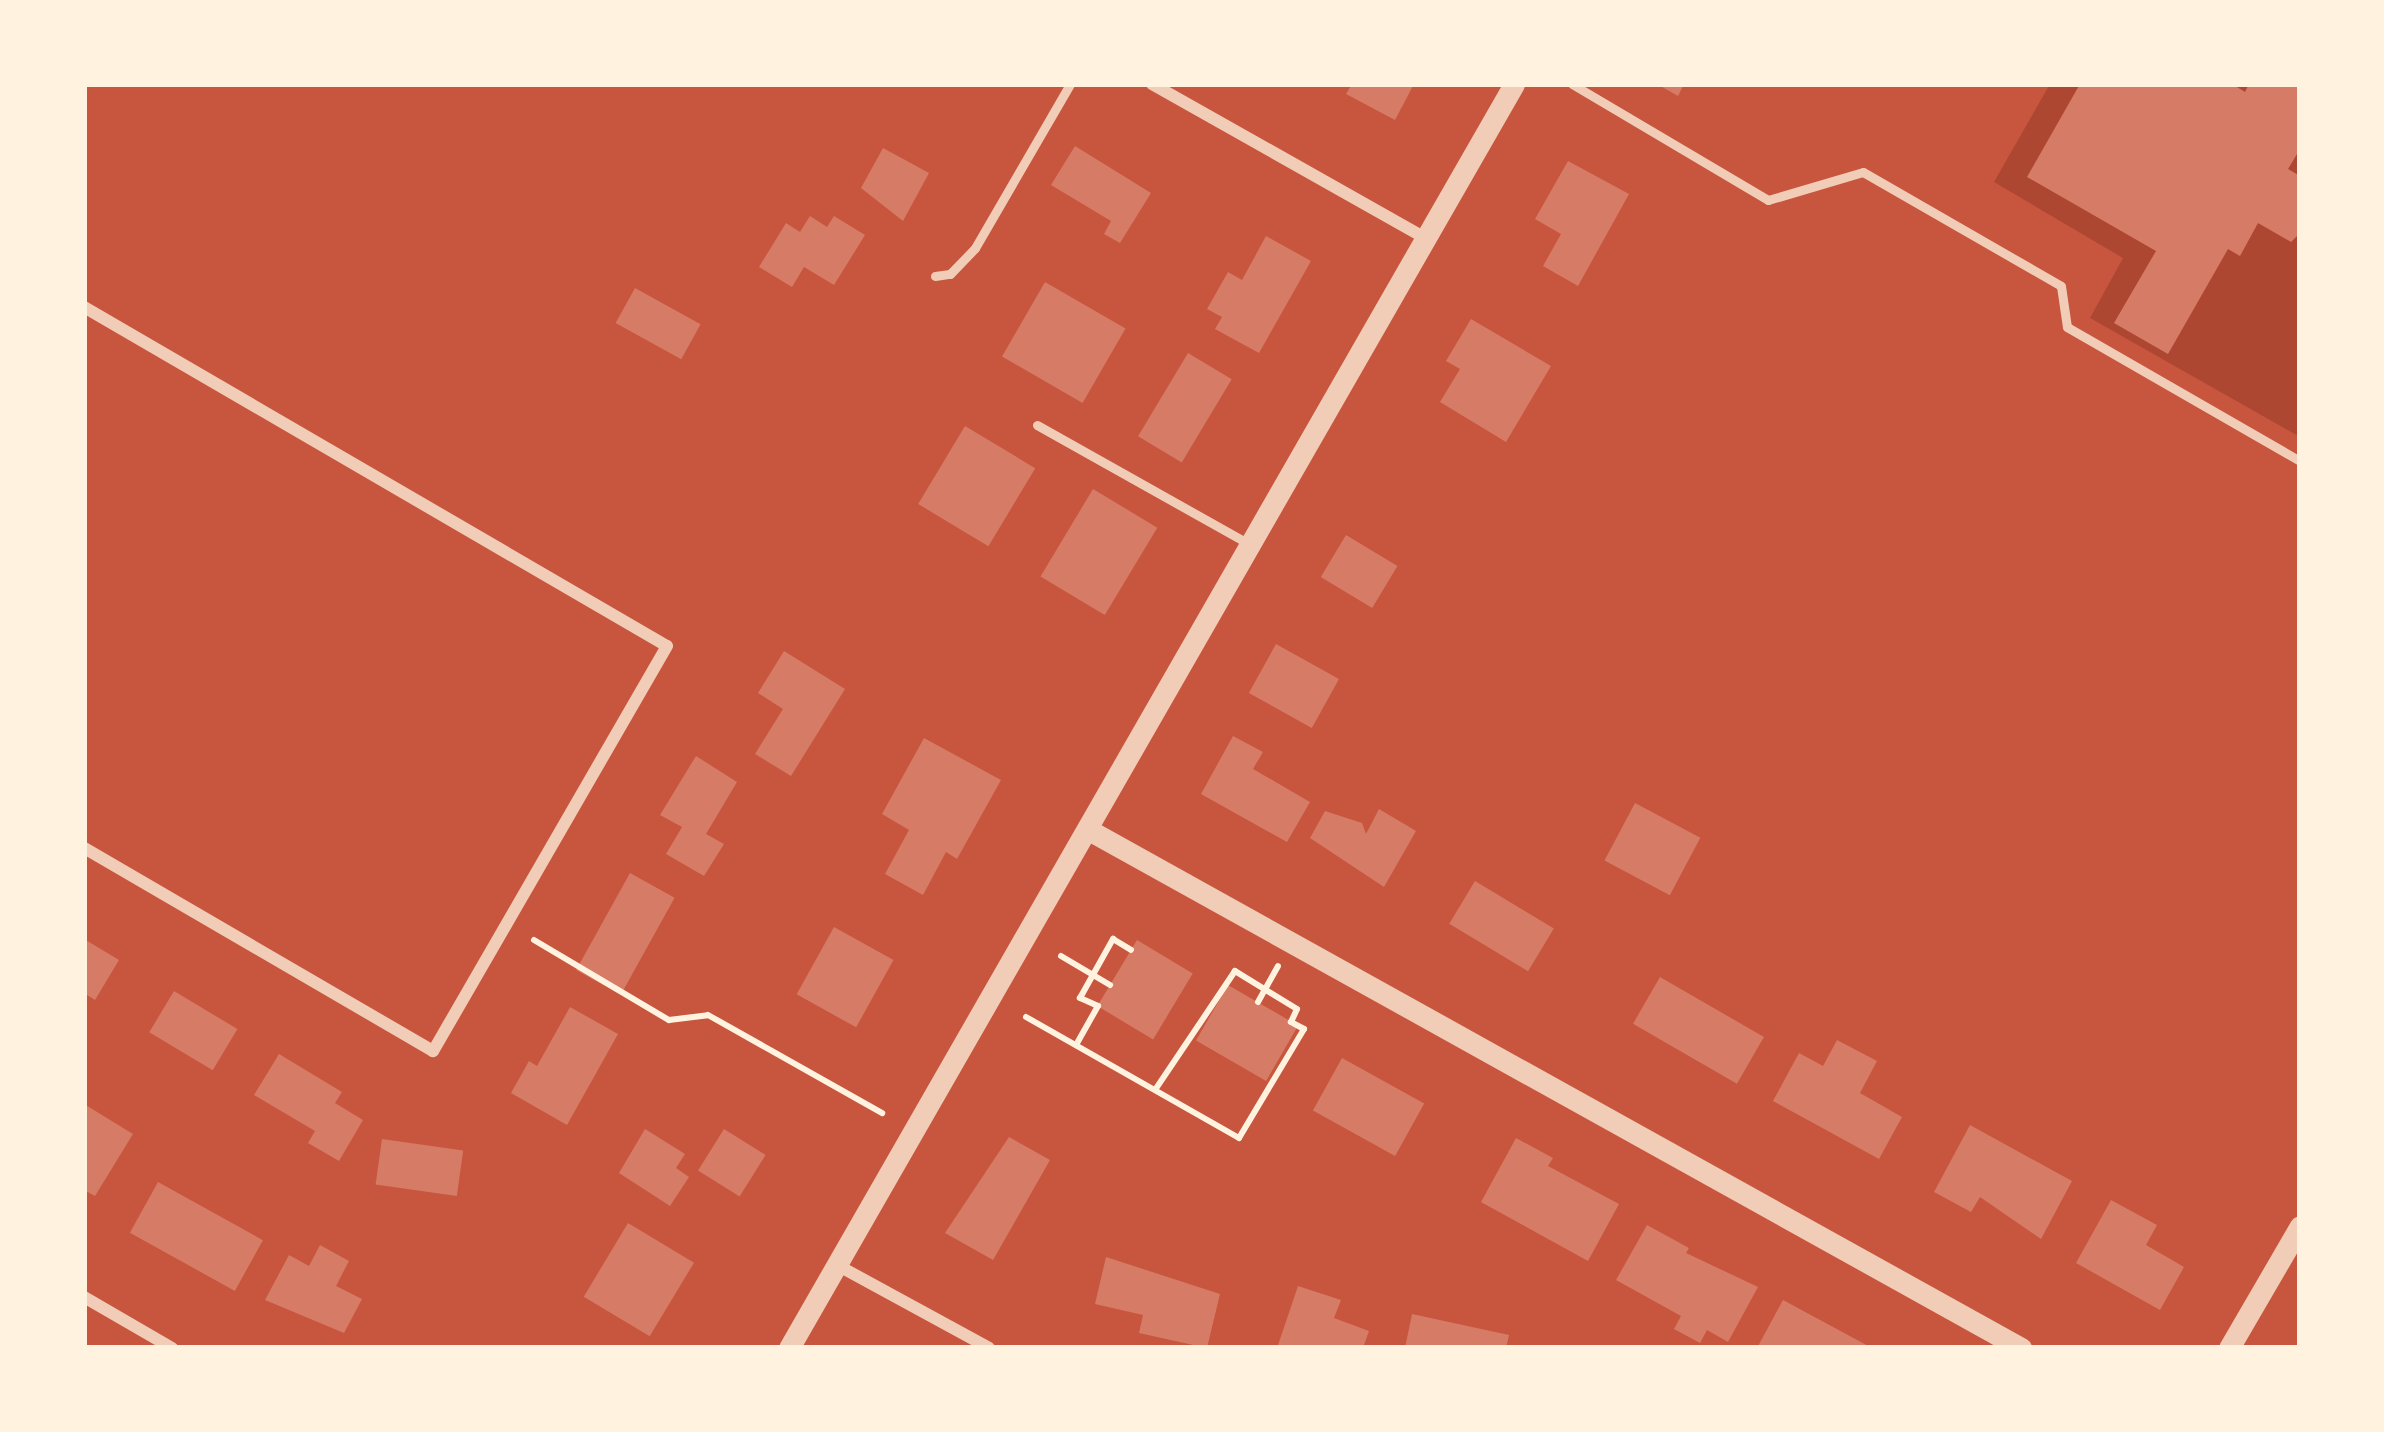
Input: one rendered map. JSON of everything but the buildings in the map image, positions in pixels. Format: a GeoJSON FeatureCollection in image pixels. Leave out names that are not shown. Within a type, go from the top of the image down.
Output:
{"type":"FeatureCollection","features":[{"type":"Feature","properties":{"kind":"street"},"geometry":{"type":"LineString","coordinates":[[1152,84],[1425,238]]}},
{"type":"Feature","properties":{"kind":"street"},"geometry":{"type":"LineString","coordinates":[[789,1348],[1514,84]]}},
{"type":"Feature","properties":{"kind":"street"},"geometry":{"type":"LineString","coordinates":[[84,308],[667,646],[433,1051],[84,848]]}},
{"type":"Feature","properties":{"kind":"street"},"geometry":{"type":"LineString","coordinates":[[1087,829],[2021,1348]]}},
{"type":"Feature","properties":{"kind":"street"},"geometry":{"type":"LineString","coordinates":[[2229,1348],[2300,1226]]}},
{"type":"Feature","properties":{"kind":"street"},"geometry":{"type":"LineString","coordinates":[[837,1265],[989,1348]]}},
{"type":"Feature","properties":{"kind":"street"},"geometry":{"type":"LineString","coordinates":[[84,1297],[172,1348]]}},
{"type":"Feature","properties":{"kind":"lane"},"geometry":{"type":"LineString","coordinates":[[935,276],[950,274],[975,248],[1070,84]]}},
{"type":"Feature","properties":{"kind":"lane"},"geometry":{"type":"LineString","coordinates":[[1572,84],[1768,200],[1863,172],[2062,286],[2067,327],[2300,461]]}},
{"type":"Feature","properties":{"kind":"lane"},"geometry":{"type":"LineString","coordinates":[[1036,425],[1250,544]]}},
{"type":"Feature","properties":{"kind":"path"},"geometry":{"type":"LineString","coordinates":[[1076,1045],[1098,1006],[1080,998],[1113,939],[1131,950]]}},
{"type":"Feature","properties":{"kind":"path"},"geometry":{"type":"LineString","coordinates":[[534,940],[669,1020],[708,1015],[882,1113]]}},
{"type":"Feature","properties":{"kind":"path"},"geometry":{"type":"LineString","coordinates":[[1060,956],[1111,985]]}},
{"type":"Feature","properties":{"kind":"path"},"geometry":{"type":"LineString","coordinates":[[1258,1002],[1280,963]]}},
{"type":"Feature","properties":{"kind":"path"},"geometry":{"type":"LineString","coordinates":[[1026,1017],[1239,1138],[1304,1029],[1291,1022],[1297,1009],[1235,971],[1155,1090]]}},
{"type":"Feature","properties":{"kind":"shaded area"},"geometry":{"type":"Polygon","coordinates":[[[2050,84],[2300,84],[2300,437],[2090,318],[2123,258],[1994,182],[2050,84]]]}}]}
